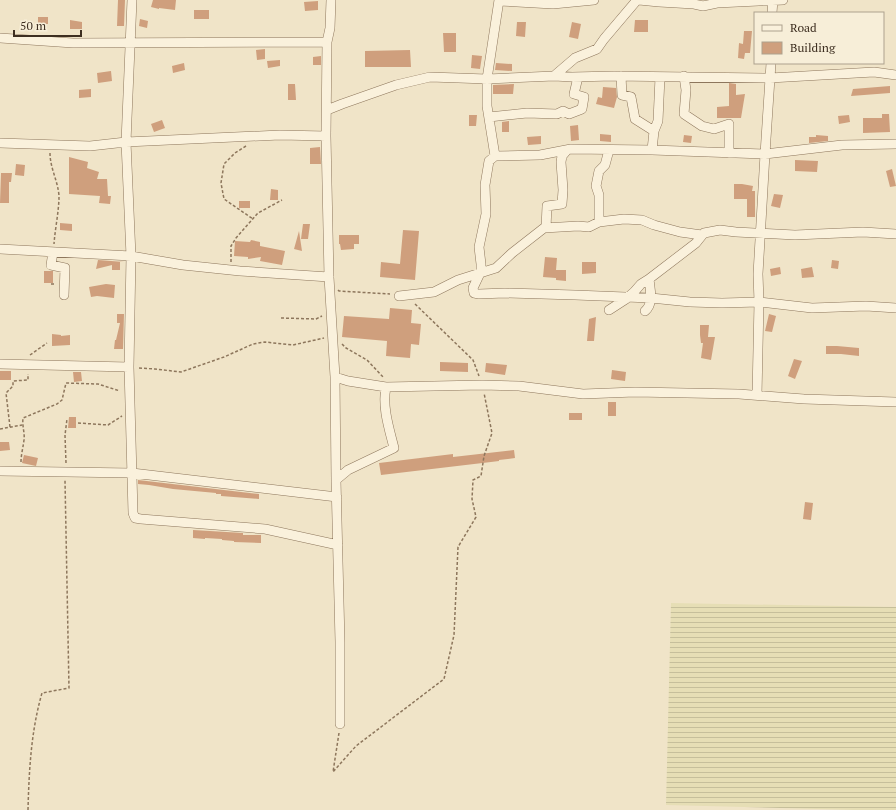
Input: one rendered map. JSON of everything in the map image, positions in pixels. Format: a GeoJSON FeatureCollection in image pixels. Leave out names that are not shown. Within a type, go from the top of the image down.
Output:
{"type":"FeatureCollection","features":[{"type":"Feature","properties":{"kind":"street"},"geometry":{"type":"LineString","coordinates":[[132,0],[126,142],[131,256],[129,367],[130,410],[133,512],[135,518],[265,529],[338,545]]}},
{"type":"Feature","properties":{"kind":"street"},"geometry":{"type":"LineString","coordinates":[[331,0],[330,28],[327,42],[326,136],[329,277],[335,377],[340,724]]}},
{"type":"Feature","properties":{"kind":"street"},"geometry":{"type":"LineString","coordinates":[[495,156],[487,106],[487,79],[499,0],[553,4],[594,0]]}},
{"type":"Feature","properties":{"kind":"street"},"geometry":{"type":"LineString","coordinates":[[554,76],[575,58],[598,49],[604,39],[638,0],[703,6],[783,0]]}},
{"type":"Feature","properties":{"kind":"street"},"geometry":{"type":"LineString","coordinates":[[772,12],[773,0]]}},
{"type":"Feature","properties":{"kind":"street"},"geometry":{"type":"LineString","coordinates":[[0,38],[73,44],[327,42]]}},
{"type":"Feature","properties":{"kind":"street"},"geometry":{"type":"LineString","coordinates":[[757,396],[759,302],[758,274],[771,64]]}},
{"type":"Feature","properties":{"kind":"street"},"geometry":{"type":"LineString","coordinates":[[327,110],[396,85],[430,77],[487,79],[554,76],[684,76],[770,78],[874,72],[896,75]]}},
{"type":"Feature","properties":{"kind":"street"},"geometry":{"type":"LineString","coordinates":[[621,76],[622,95],[631,98],[635,118],[654,131]]}},
{"type":"Feature","properties":{"kind":"street"},"geometry":{"type":"LineString","coordinates":[[684,76],[686,90],[684,114],[702,126],[714,129],[729,124],[729,153]]}},
{"type":"Feature","properties":{"kind":"street"},"geometry":{"type":"LineString","coordinates":[[489,117],[527,113],[558,114],[563,111],[569,114],[582,109],[584,97],[574,94],[578,77]]}},
{"type":"Feature","properties":{"kind":"street"},"geometry":{"type":"LineString","coordinates":[[652,150],[654,131],[658,121],[660,77]]}},
{"type":"Feature","properties":{"kind":"street"},"geometry":{"type":"LineString","coordinates":[[0,143],[90,146],[126,142],[280,135],[326,136]]}},
{"type":"Feature","properties":{"kind":"street"},"geometry":{"type":"LineString","coordinates":[[896,144],[842,145],[765,154],[571,149],[540,155],[495,156],[488,161],[485,185],[486,214],[479,246],[481,264],[480,273],[473,288],[474,293],[479,294],[505,293],[651,298],[690,302],[722,303],[759,302],[812,308],[866,306],[896,308]]}},
{"type":"Feature","properties":{"kind":"street"},"geometry":{"type":"LineString","coordinates":[[546,228],[547,206],[562,204],[563,190],[561,162],[562,156],[567,150]]}},
{"type":"Feature","properties":{"kind":"street"},"geometry":{"type":"LineString","coordinates":[[598,222],[599,195],[596,186],[599,171],[605,165],[609,150]]}},
{"type":"Feature","properties":{"kind":"street"},"geometry":{"type":"LineString","coordinates":[[399,296],[434,292],[458,280],[496,268],[512,253],[544,228],[578,226],[589,227],[598,222],[624,219],[642,220],[680,232],[702,235]]}},
{"type":"Feature","properties":{"kind":"street"},"geometry":{"type":"LineString","coordinates":[[609,310],[628,298],[641,284],[696,243],[704,233],[720,230],[795,235],[863,232],[896,234]]}},
{"type":"Feature","properties":{"kind":"street"},"geometry":{"type":"LineString","coordinates":[[0,249],[131,256],[183,265],[329,277]]}},
{"type":"Feature","properties":{"kind":"street"},"geometry":{"type":"LineString","coordinates":[[53,252],[51,265],[65,268],[64,295]]}},
{"type":"Feature","properties":{"kind":"street"},"geometry":{"type":"LineString","coordinates":[[645,311],[649,308],[651,298],[649,279]]}},
{"type":"Feature","properties":{"kind":"street"},"geometry":{"type":"LineString","coordinates":[[0,364],[129,367]]}},
{"type":"Feature","properties":{"kind":"street"},"geometry":{"type":"LineString","coordinates":[[335,377],[348,381],[386,387],[482,385],[519,386],[583,394],[635,392],[896,402]]}},
{"type":"Feature","properties":{"kind":"street"},"geometry":{"type":"LineString","coordinates":[[336,480],[348,470],[394,448],[386,415],[384,395],[386,387]]}},
{"type":"Feature","properties":{"kind":"street"},"geometry":{"type":"LineString","coordinates":[[0,470],[132,472],[337,497]]}},
{"type":"Feature","properties":{"kind":"path"},"geometry":{"type":"LineString","coordinates":[[50,144],[50,159],[57,183],[59,197],[53,252]]}},
{"type":"Feature","properties":{"kind":"path"},"geometry":{"type":"LineString","coordinates":[[250,145],[244,147],[224,164],[221,183],[224,199],[253,219]]}},
{"type":"Feature","properties":{"kind":"path"},"geometry":{"type":"LineString","coordinates":[[232,270],[230,246],[258,213],[282,200]]}},
{"type":"Feature","properties":{"kind":"path"},"geometry":{"type":"LineString","coordinates":[[329,277],[339,291],[399,296]]}},
{"type":"Feature","properties":{"kind":"path"},"geometry":{"type":"LineString","coordinates":[[340,724],[333,772],[356,746],[444,678],[454,635],[458,547],[476,517],[472,499],[473,480],[481,476],[484,456],[492,433],[482,385],[473,360],[438,328],[414,303]]}},
{"type":"Feature","properties":{"kind":"path"},"geometry":{"type":"LineString","coordinates":[[281,318],[316,319],[331,311]]}},
{"type":"Feature","properties":{"kind":"path"},"geometry":{"type":"LineString","coordinates":[[129,367],[181,372],[224,357],[253,344],[265,342],[293,345],[332,336],[346,348],[367,360],[384,377],[386,387]]}},
{"type":"Feature","properties":{"kind":"path"},"geometry":{"type":"LineString","coordinates":[[10,427],[6,393],[13,386],[13,381],[28,380],[28,357],[46,343]]}},
{"type":"Feature","properties":{"kind":"path"},"geometry":{"type":"LineString","coordinates":[[22,471],[21,456],[24,438],[22,425],[23,418],[57,404],[62,400],[66,383],[98,384],[130,394]]}},
{"type":"Feature","properties":{"kind":"path"},"geometry":{"type":"LineString","coordinates":[[78,422],[108,425],[130,410]]}},
{"type":"Feature","properties":{"kind":"path"},"geometry":{"type":"LineString","coordinates":[[28,810],[30,765],[38,707],[42,693],[69,688],[65,472],[65,435],[67,418]]}},
{"type":"Feature","properties":{"kind":"path"},"geometry":{"type":"LineString","coordinates":[[0,430],[22,425]]}},
{"type":"Feature","properties":{"kind":"shaded area"},"geometry":{"type":"Polygon","coordinates":[[[671,603],[896,607],[896,810],[666,805],[671,603]]]}},
{"type":"Feature","properties":{"kind":"building"},"geometry":{"type":"Polygon","coordinates":[[[118,0],[125,0],[124,26],[117,26],[118,0]]]}},
{"type":"Feature","properties":{"kind":"building"},"geometry":{"type":"Polygon","coordinates":[[[153,0],[176,0],[175,10],[151,7],[153,0]]]}},
{"type":"Feature","properties":{"kind":"building"},"geometry":{"type":"Polygon","coordinates":[[[318,1],[318,10],[305,11],[304,2],[318,1]]]}},
{"type":"Feature","properties":{"kind":"building"},"geometry":{"type":"Polygon","coordinates":[[[194,10],[209,10],[209,19],[194,19],[194,10]]]}},
{"type":"Feature","properties":{"kind":"building"},"geometry":{"type":"Polygon","coordinates":[[[38,17],[48,17],[48,24],[38,24],[38,17]]]}},
{"type":"Feature","properties":{"kind":"building"},"geometry":{"type":"Polygon","coordinates":[[[140,19],[148,21],[147,28],[139,26],[140,19]]]}},
{"type":"Feature","properties":{"kind":"building"},"geometry":{"type":"Polygon","coordinates":[[[70,20],[82,22],[82,29],[70,29],[70,20]]]}},
{"type":"Feature","properties":{"kind":"building"},"geometry":{"type":"Polygon","coordinates":[[[635,20],[648,20],[648,32],[634,32],[635,20]]]}},
{"type":"Feature","properties":{"kind":"building"},"geometry":{"type":"Polygon","coordinates":[[[517,22],[526,22],[525,37],[516,36],[517,22]]]}},
{"type":"Feature","properties":{"kind":"building"},"geometry":{"type":"Polygon","coordinates":[[[572,22],[581,24],[578,39],[569,37],[572,22]]]}},
{"type":"Feature","properties":{"kind":"building"},"geometry":{"type":"Polygon","coordinates":[[[744,31],[752,31],[750,53],[745,53],[744,59],[738,58],[739,43],[743,44],[744,31]]]}},
{"type":"Feature","properties":{"kind":"building"},"geometry":{"type":"Polygon","coordinates":[[[443,33],[456,33],[456,52],[444,52],[443,33]]]}},
{"type":"Feature","properties":{"kind":"building"},"geometry":{"type":"Polygon","coordinates":[[[265,49],[265,59],[257,60],[256,50],[265,49]]]}},
{"type":"Feature","properties":{"kind":"building"},"geometry":{"type":"Polygon","coordinates":[[[410,50],[411,67],[365,67],[365,51],[410,50]]]}},
{"type":"Feature","properties":{"kind":"building"},"geometry":{"type":"Polygon","coordinates":[[[472,55],[482,56],[480,69],[471,68],[472,55]]]}},
{"type":"Feature","properties":{"kind":"building"},"geometry":{"type":"Polygon","coordinates":[[[321,56],[321,65],[313,65],[313,57],[321,56]]]}},
{"type":"Feature","properties":{"kind":"building"},"geometry":{"type":"Polygon","coordinates":[[[280,60],[280,66],[268,68],[267,61],[280,60]]]}},
{"type":"Feature","properties":{"kind":"building"},"geometry":{"type":"Polygon","coordinates":[[[184,63],[185,70],[173,73],[172,66],[184,63]]]}},
{"type":"Feature","properties":{"kind":"building"},"geometry":{"type":"Polygon","coordinates":[[[496,63],[512,64],[512,71],[495,70],[496,63]]]}},
{"type":"Feature","properties":{"kind":"building"},"geometry":{"type":"Polygon","coordinates":[[[111,71],[112,81],[98,83],[97,73],[111,71]]]}},
{"type":"Feature","properties":{"kind":"building"},"geometry":{"type":"Polygon","coordinates":[[[729,83],[736,84],[736,95],[745,94],[741,118],[717,118],[717,107],[729,106],[729,83]]]}},
{"type":"Feature","properties":{"kind":"building"},"geometry":{"type":"Polygon","coordinates":[[[288,84],[295,84],[296,100],[288,100],[288,84]]]}},
{"type":"Feature","properties":{"kind":"building"},"geometry":{"type":"Polygon","coordinates":[[[514,84],[513,94],[493,94],[493,85],[514,84]]]}},
{"type":"Feature","properties":{"kind":"building"},"geometry":{"type":"Polygon","coordinates":[[[890,86],[890,93],[851,96],[853,89],[890,86]]]}},
{"type":"Feature","properties":{"kind":"building"},"geometry":{"type":"Polygon","coordinates":[[[603,87],[616,88],[617,97],[614,108],[596,104],[598,97],[602,98],[603,87]]]}},
{"type":"Feature","properties":{"kind":"building"},"geometry":{"type":"Polygon","coordinates":[[[91,89],[91,97],[79,98],[79,90],[91,89]]]}},
{"type":"Feature","properties":{"kind":"building"},"geometry":{"type":"Polygon","coordinates":[[[882,114],[889,114],[890,132],[863,133],[863,118],[882,118],[882,114]]]}},
{"type":"Feature","properties":{"kind":"building"},"geometry":{"type":"Polygon","coordinates":[[[469,115],[477,115],[476,126],[469,126],[469,115]]]}},
{"type":"Feature","properties":{"kind":"building"},"geometry":{"type":"Polygon","coordinates":[[[849,115],[850,122],[839,124],[838,116],[849,115]]]}},
{"type":"Feature","properties":{"kind":"building"},"geometry":{"type":"Polygon","coordinates":[[[162,120],[165,128],[154,132],[151,124],[162,120]]]}},
{"type":"Feature","properties":{"kind":"building"},"geometry":{"type":"Polygon","coordinates":[[[509,121],[509,132],[502,132],[502,122],[509,121]]]}},
{"type":"Feature","properties":{"kind":"building"},"geometry":{"type":"Polygon","coordinates":[[[578,125],[579,140],[571,141],[570,126],[578,125]]]}},
{"type":"Feature","properties":{"kind":"building"},"geometry":{"type":"Polygon","coordinates":[[[600,134],[611,135],[611,142],[600,141],[600,134]]]}},
{"type":"Feature","properties":{"kind":"building"},"geometry":{"type":"Polygon","coordinates":[[[684,135],[692,136],[691,143],[683,142],[684,135]]]}},
{"type":"Feature","properties":{"kind":"building"},"geometry":{"type":"Polygon","coordinates":[[[816,135],[828,136],[828,141],[809,143],[809,137],[816,137],[816,135]]]}},
{"type":"Feature","properties":{"kind":"building"},"geometry":{"type":"Polygon","coordinates":[[[541,136],[541,144],[528,145],[527,137],[541,136]]]}},
{"type":"Feature","properties":{"kind":"building"},"geometry":{"type":"Polygon","coordinates":[[[320,147],[321,164],[310,164],[310,148],[320,147]]]}},
{"type":"Feature","properties":{"kind":"building"},"geometry":{"type":"Polygon","coordinates":[[[69,157],[88,162],[87,168],[99,172],[97,179],[107,179],[108,196],[111,196],[110,204],[99,203],[100,196],[69,194],[69,157]]]}},
{"type":"Feature","properties":{"kind":"building"},"geometry":{"type":"Polygon","coordinates":[[[795,160],[818,161],[817,172],[795,171],[795,160]]]}},
{"type":"Feature","properties":{"kind":"building"},"geometry":{"type":"Polygon","coordinates":[[[16,164],[25,165],[24,176],[15,175],[16,164]]]}},
{"type":"Feature","properties":{"kind":"building"},"geometry":{"type":"Polygon","coordinates":[[[892,169],[896,186],[890,187],[886,171],[892,169]]]}},
{"type":"Feature","properties":{"kind":"building"},"geometry":{"type":"Polygon","coordinates":[[[1,173],[12,173],[11,182],[9,182],[9,203],[0,203],[1,173]]]}},
{"type":"Feature","properties":{"kind":"building"},"geometry":{"type":"Polygon","coordinates":[[[734,184],[753,186],[752,191],[755,191],[755,217],[747,217],[747,199],[734,199],[734,184]]]}},
{"type":"Feature","properties":{"kind":"building"},"geometry":{"type":"Polygon","coordinates":[[[271,189],[278,190],[278,200],[270,200],[271,189]]]}},
{"type":"Feature","properties":{"kind":"building"},"geometry":{"type":"Polygon","coordinates":[[[774,194],[783,195],[780,208],[771,206],[774,194]]]}},
{"type":"Feature","properties":{"kind":"building"},"geometry":{"type":"Polygon","coordinates":[[[239,201],[250,201],[250,208],[239,208],[239,201]]]}},
{"type":"Feature","properties":{"kind":"building"},"geometry":{"type":"Polygon","coordinates":[[[60,223],[72,224],[72,231],[60,230],[60,223]]]}},
{"type":"Feature","properties":{"kind":"building"},"geometry":{"type":"Polygon","coordinates":[[[303,224],[310,224],[308,239],[301,239],[303,224]]]}},
{"type":"Feature","properties":{"kind":"building"},"geometry":{"type":"Polygon","coordinates":[[[403,230],[419,231],[415,280],[380,277],[381,262],[400,264],[403,230]]]}},
{"type":"Feature","properties":{"kind":"building"},"geometry":{"type":"Polygon","coordinates":[[[299,231],[302,251],[294,249],[299,231]]]}},
{"type":"Feature","properties":{"kind":"building"},"geometry":{"type":"Polygon","coordinates":[[[339,235],[359,235],[359,244],[354,244],[354,249],[341,250],[339,235]]]}},
{"type":"Feature","properties":{"kind":"building"},"geometry":{"type":"Polygon","coordinates":[[[251,240],[260,242],[260,246],[285,251],[282,265],[260,261],[261,257],[248,259],[248,257],[234,256],[235,241],[250,242],[251,240]]]}},
{"type":"Feature","properties":{"kind":"building"},"geometry":{"type":"Polygon","coordinates":[[[545,257],[557,258],[556,270],[566,270],[566,281],[556,280],[556,278],[543,277],[545,257]]]}},
{"type":"Feature","properties":{"kind":"building"},"geometry":{"type":"Polygon","coordinates":[[[98,260],[124,262],[120,262],[120,270],[112,270],[112,265],[96,269],[98,260]]]}},
{"type":"Feature","properties":{"kind":"building"},"geometry":{"type":"Polygon","coordinates":[[[832,260],[839,261],[838,269],[831,268],[832,260]]]}},
{"type":"Feature","properties":{"kind":"building"},"geometry":{"type":"Polygon","coordinates":[[[582,262],[596,262],[596,273],[582,274],[582,262]]]}},
{"type":"Feature","properties":{"kind":"building"},"geometry":{"type":"Polygon","coordinates":[[[780,267],[781,274],[771,276],[770,269],[780,267]]]}},
{"type":"Feature","properties":{"kind":"building"},"geometry":{"type":"Polygon","coordinates":[[[812,267],[814,277],[802,278],[801,269],[812,267]]]}},
{"type":"Feature","properties":{"kind":"building"},"geometry":{"type":"Polygon","coordinates":[[[44,271],[53,271],[53,283],[44,283],[44,271]]]}},
{"type":"Feature","properties":{"kind":"building"},"geometry":{"type":"Polygon","coordinates":[[[106,284],[115,285],[114,298],[97,296],[91,297],[89,287],[106,284]]]}},
{"type":"Feature","properties":{"kind":"building"},"geometry":{"type":"Polygon","coordinates":[[[390,308],[412,310],[411,323],[421,324],[419,345],[411,344],[410,358],[386,356],[387,341],[342,337],[344,316],[389,319],[390,308]]]}},
{"type":"Feature","properties":{"kind":"building"},"geometry":{"type":"Polygon","coordinates":[[[117,314],[124,314],[123,349],[114,349],[120,323],[117,323],[117,314]]]}},
{"type":"Feature","properties":{"kind":"building"},"geometry":{"type":"Polygon","coordinates":[[[769,314],[776,316],[772,332],[765,331],[769,314]]]}},
{"type":"Feature","properties":{"kind":"building"},"geometry":{"type":"Polygon","coordinates":[[[596,317],[594,341],[587,341],[589,319],[596,317]]]}},
{"type":"Feature","properties":{"kind":"building"},"geometry":{"type":"Polygon","coordinates":[[[700,325],[709,325],[708,337],[715,337],[711,360],[701,358],[703,343],[701,343],[700,325]]]}},
{"type":"Feature","properties":{"kind":"building"},"geometry":{"type":"Polygon","coordinates":[[[52,334],[61,336],[70,335],[70,345],[52,346],[52,334]]]}},
{"type":"Feature","properties":{"kind":"building"},"geometry":{"type":"Polygon","coordinates":[[[826,346],[859,348],[859,356],[826,354],[826,346]]]}},
{"type":"Feature","properties":{"kind":"building"},"geometry":{"type":"Polygon","coordinates":[[[794,359],[802,361],[795,379],[788,376],[794,359]]]}},
{"type":"Feature","properties":{"kind":"building"},"geometry":{"type":"Polygon","coordinates":[[[440,362],[468,363],[468,372],[440,371],[440,362]]]}},
{"type":"Feature","properties":{"kind":"building"},"geometry":{"type":"Polygon","coordinates":[[[486,363],[507,365],[505,375],[485,372],[486,363]]]}},
{"type":"Feature","properties":{"kind":"building"},"geometry":{"type":"Polygon","coordinates":[[[612,370],[626,372],[625,381],[611,379],[612,370]]]}},
{"type":"Feature","properties":{"kind":"building"},"geometry":{"type":"Polygon","coordinates":[[[0,371],[11,371],[11,380],[0,380],[0,371]]]}},
{"type":"Feature","properties":{"kind":"building"},"geometry":{"type":"Polygon","coordinates":[[[73,372],[81,372],[82,381],[74,382],[73,372]]]}},
{"type":"Feature","properties":{"kind":"building"},"geometry":{"type":"Polygon","coordinates":[[[608,402],[616,402],[616,416],[608,416],[608,402]]]}},
{"type":"Feature","properties":{"kind":"building"},"geometry":{"type":"Polygon","coordinates":[[[569,413],[582,413],[582,420],[569,420],[569,413]]]}},
{"type":"Feature","properties":{"kind":"building"},"geometry":{"type":"Polygon","coordinates":[[[69,417],[76,417],[76,428],[68,428],[69,417]]]}},
{"type":"Feature","properties":{"kind":"building"},"geometry":{"type":"Polygon","coordinates":[[[0,442],[9,442],[10,450],[0,451],[0,442]]]}},
{"type":"Feature","properties":{"kind":"building"},"geometry":{"type":"Polygon","coordinates":[[[514,450],[515,458],[381,475],[379,463],[453,454],[453,457],[514,450]]]}},
{"type":"Feature","properties":{"kind":"building"},"geometry":{"type":"Polygon","coordinates":[[[24,455],[38,458],[36,466],[22,463],[24,455]]]}},
{"type":"Feature","properties":{"kind":"building"},"geometry":{"type":"Polygon","coordinates":[[[138,480],[259,494],[259,499],[221,496],[221,494],[216,493],[138,484],[138,480]]]}},
{"type":"Feature","properties":{"kind":"building"},"geometry":{"type":"Polygon","coordinates":[[[805,502],[813,503],[811,520],[803,519],[805,502]]]}},
{"type":"Feature","properties":{"kind":"building"},"geometry":{"type":"Polygon","coordinates":[[[193,530],[243,533],[243,535],[261,535],[261,543],[193,538],[193,530]]]}}]}
